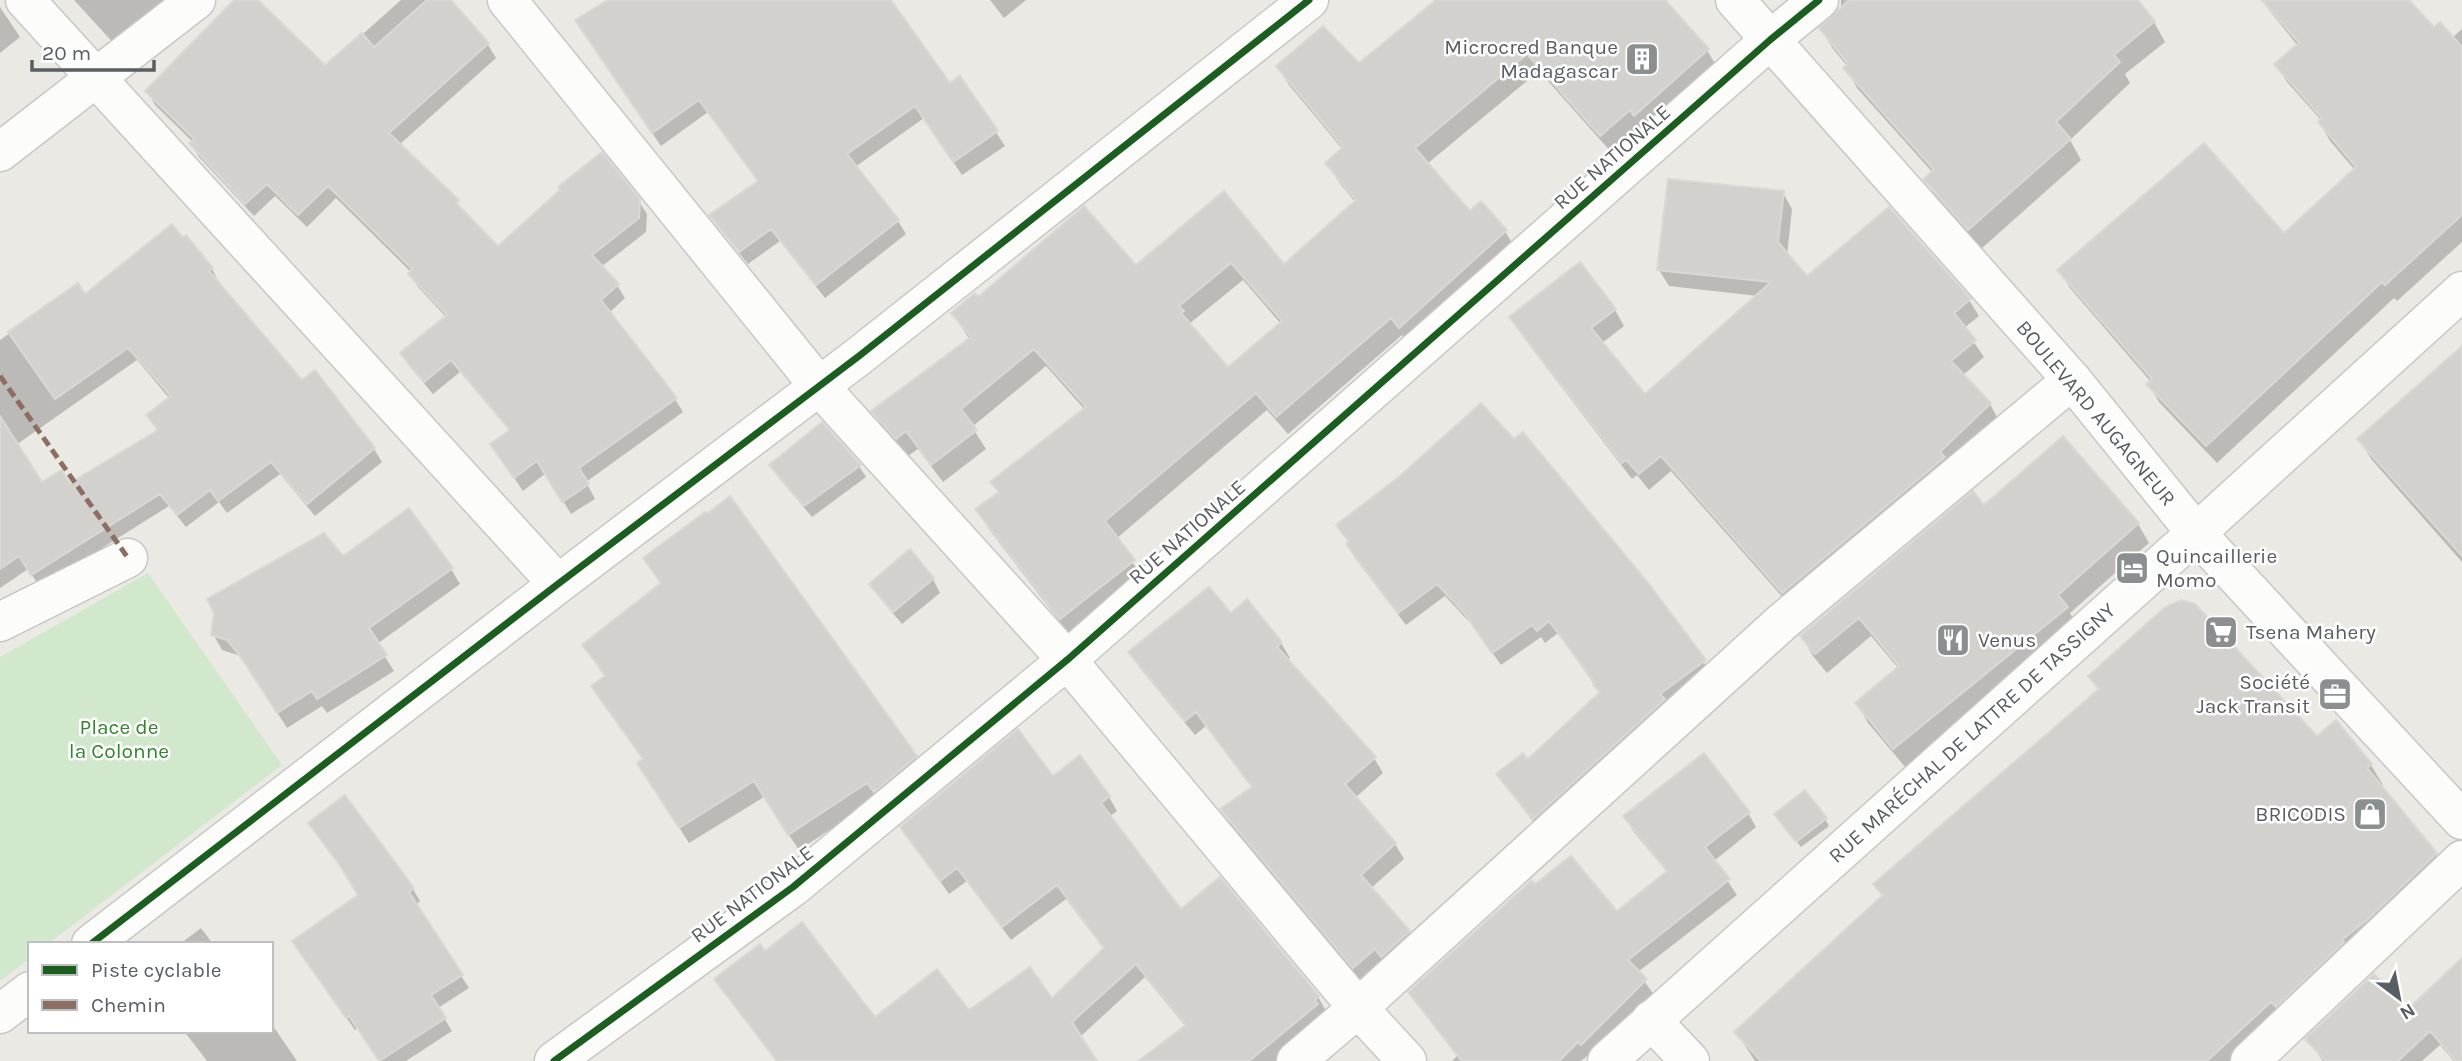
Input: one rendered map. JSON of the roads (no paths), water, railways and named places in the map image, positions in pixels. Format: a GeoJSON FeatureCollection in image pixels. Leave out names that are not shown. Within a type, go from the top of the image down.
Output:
{"type":"FeatureCollection","features":[{"type":"Feature","properties":{"kind":"street"},"geometry":{"type":"LineString","coordinates":[[25,0],[558,584]]}},
{"type":"Feature","properties":{"kind":"street"},"geometry":{"type":"LineString","coordinates":[[0,152],[196,0]]}},
{"type":"Feature","properties":{"kind":"street"},"geometry":{"type":"LineString","coordinates":[[507,0],[819,386],[1067,660],[1358,1008],[1407,1061]]}},
{"type":"Feature","properties":{"kind":"street"},"geometry":{"type":"LineString","coordinates":[[94,942],[819,386],[1309,0]]}},
{"type":"Feature","properties":{"kind":"street","name":"BOULEVARD AUGAGNEUR"},"geometry":{"type":"LineString","coordinates":[[1735,0],[2072,380],[2196,533],[2462,820]]}},
{"type":"Feature","properties":{"kind":"street","name":"RUE NATIONALE"},"geometry":{"type":"LineString","coordinates":[[554,1061],[793,887],[1067,660],[1770,40],[1819,0]]}},
{"type":"Feature","properties":{"kind":"street","name":"RUE MARÉCHAL DE LATTRE DE TASSIGNY"},"geometry":{"type":"LineString","coordinates":[[1607,1061],[2196,533],[2462,290]]}},
{"type":"Feature","properties":{"kind":"street"},"geometry":{"type":"LineString","coordinates":[[1296,1061],[1358,1008],[1781,623],[2072,380]]}},
{"type":"Feature","properties":{"kind":"street"},"geometry":{"type":"LineString","coordinates":[[0,622],[128,558]]}},
{"type":"Feature","properties":{"kind":"street"},"geometry":{"type":"LineString","coordinates":[[2250,1061],[2462,860]]}},
{"type":"Feature","properties":{"kind":"street"},"geometry":{"type":"LineString","coordinates":[[0,1014],[28,993]]}},
{"type":"Feature","properties":{"kind":"street"},"geometry":{"type":"LineString","coordinates":[[1651,1020],[1690,1061]]}},
{"type":"Feature","properties":{"kind":"place","name":"Microcred Banque Madagascar"},"geometry":{"type":"Point","coordinates":[1642,59]}},
{"type":"Feature","properties":{"kind":"place","name":"Quincaillerie Momo"},"geometry":{"type":"Point","coordinates":[2132,568]}},
{"type":"Feature","properties":{"kind":"place","name":"Tsena Mahery"},"geometry":{"type":"Point","coordinates":[2221,632]}},
{"type":"Feature","properties":{"kind":"place","name":"Venus"},"geometry":{"type":"Point","coordinates":[1953,640]}},
{"type":"Feature","properties":{"kind":"place","name":"Société Jack Transit"},"geometry":{"type":"Point","coordinates":[2335,694]}},
{"type":"Feature","properties":{"kind":"place","name":"BRICODIS"},"geometry":{"type":"Point","coordinates":[2370,814]}},
{"type":"Feature","properties":{"kind":"park label","name":"Place de la Colonne"},"geometry":{"type":"Point","coordinates":[119,739]}}]}
